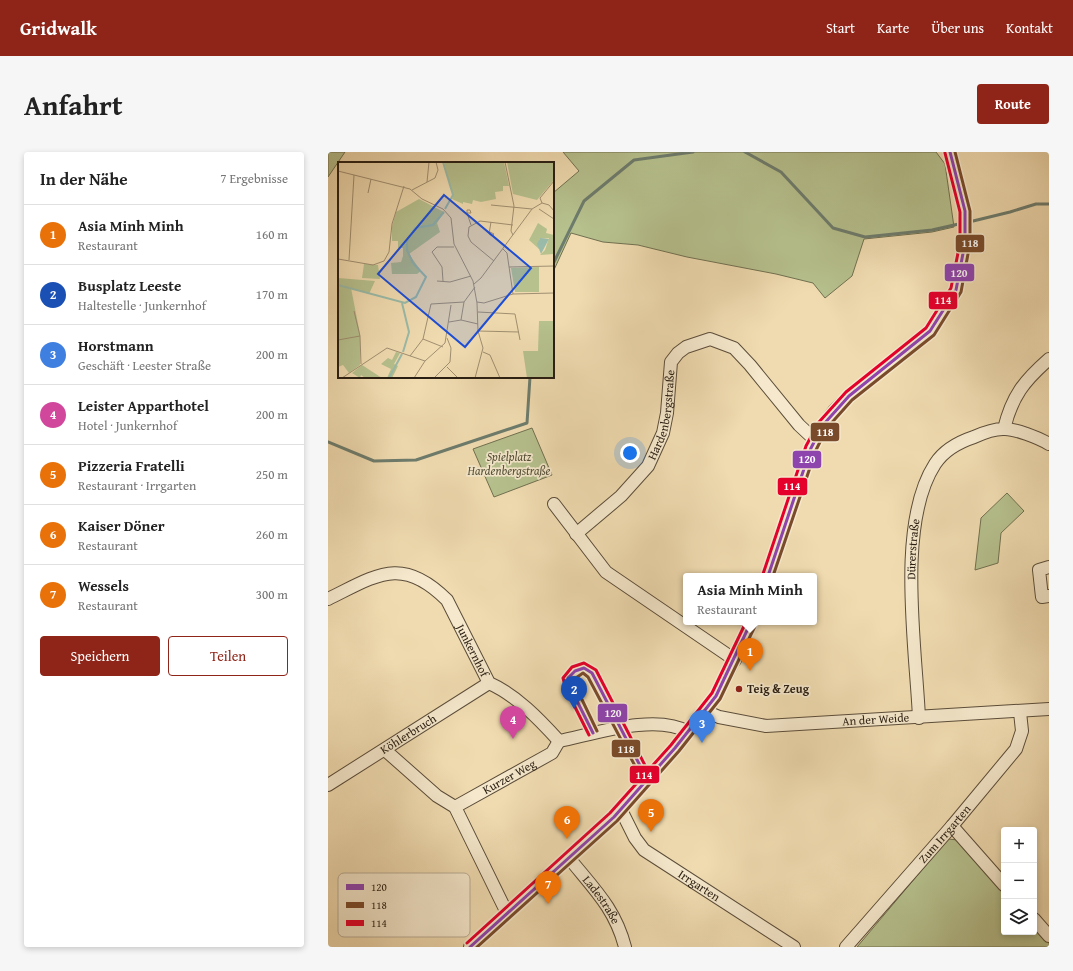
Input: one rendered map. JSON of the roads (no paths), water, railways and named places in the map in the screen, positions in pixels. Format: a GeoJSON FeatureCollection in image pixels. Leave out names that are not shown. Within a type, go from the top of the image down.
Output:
{"type":"FeatureCollection","features":[{"type":"Feature","properties":{"kind":"street"},"geometry":{"type":"LineString","coordinates":[[769,573],[815,440],[834,411],[849,396],[930,331],[956,290],[965,243],[965,211],[950,152]]}},
{"type":"Feature","properties":{"kind":"street","name":"Hardenbergstraße"},"geometry":{"type":"LineString","coordinates":[[576,534],[621,496],[648,466],[663,432],[667,413],[671,362],[678,353],[686,347],[710,340],[734,348],[750,365],[799,425],[815,440]]}},
{"type":"Feature","properties":{"kind":"street"},"geometry":{"type":"LineString","coordinates":[[1004,429],[1009,408],[1028,378],[1049,359]]}},
{"type":"Feature","properties":{"kind":"street","name":"Dürerstraße"},"geometry":{"type":"LineString","coordinates":[[920,718],[910,576],[917,507],[935,463],[956,443],[988,432],[1004,429],[1042,440],[1049,444]]}},
{"type":"Feature","properties":{"kind":"street"},"geometry":{"type":"LineString","coordinates":[[554,504],[606,572],[683,625]]}},
{"type":"Feature","properties":{"kind":"street"},"geometry":{"type":"LineString","coordinates":[[1049,567],[1039,570],[1042,597],[1049,596]]}},
{"type":"Feature","properties":{"kind":"street","name":"Junkernhof"},"geometry":{"type":"LineString","coordinates":[[328,599],[374,577],[391,572],[404,572],[420,578],[446,600],[489,683],[504,689],[530,711],[559,740]]}},
{"type":"Feature","properties":{"kind":"street"},"geometry":{"type":"LineString","coordinates":[[684,625],[735,660]]}},
{"type":"Feature","properties":{"kind":"street"},"geometry":{"type":"LineString","coordinates":[[471,946],[621,810],[688,732],[716,696],[735,660],[750,625]]}},
{"type":"Feature","properties":{"kind":"street","name":"Köhlerbruch"},"geometry":{"type":"LineString","coordinates":[[328,785],[489,683]]}},
{"type":"Feature","properties":{"kind":"street","name":"An der Weide"},"geometry":{"type":"LineString","coordinates":[[705,711],[719,717],[766,726],[1020,712],[1049,709]]}},
{"type":"Feature","properties":{"kind":"street","name":"Zum Irrgarten"},"geometry":{"type":"LineString","coordinates":[[846,947],[952,826],[1016,749],[1022,731],[1020,712]]}},
{"type":"Feature","properties":{"kind":"street"},"geometry":{"type":"LineString","coordinates":[[559,740],[636,726],[672,725],[688,732]]}},
{"type":"Feature","properties":{"kind":"street"},"geometry":{"type":"LineString","coordinates":[[620,728],[647,779]]}},
{"type":"Feature","properties":{"kind":"street","name":"Kurzer Weg"},"geometry":{"type":"LineString","coordinates":[[455,807],[552,753],[559,740]]}},
{"type":"Feature","properties":{"kind":"street"},"geometry":{"type":"LineString","coordinates":[[385,750],[437,796],[455,807],[507,913]]}},
{"type":"Feature","properties":{"kind":"street","name":"Irrgarten"},"geometry":{"type":"LineString","coordinates":[[621,810],[635,838],[644,850],[660,862],[794,947]]}},
{"type":"Feature","properties":{"kind":"street"},"geometry":{"type":"LineString","coordinates":[[952,826],[1001,881]]}},
{"type":"Feature","properties":{"kind":"street","name":"Ladestraße"},"geometry":{"type":"LineString","coordinates":[[569,858],[611,910],[618,923],[625,947]]}},
{"type":"Feature","properties":{"kind":"street"},"geometry":{"type":"LineString","coordinates":[[1037,922],[1049,936]]}},
{"type":"Feature","properties":{"kind":"waterway"},"geometry":{"type":"LineString","coordinates":[[554,262],[584,201],[634,160],[693,152]]}},
{"type":"Feature","properties":{"kind":"waterway"},"geometry":{"type":"LineString","coordinates":[[745,152],[781,172],[833,228],[865,237],[932,230],[963,223]]}},
{"type":"Feature","properties":{"kind":"waterway"},"geometry":{"type":"LineString","coordinates":[[969,222],[1036,204],[1049,204]]}},
{"type":"Feature","properties":{"kind":"waterway"},"geometry":{"type":"LineString","coordinates":[[328,442],[374,461],[416,460],[527,423],[530,378]]}},
{"type":"Feature","properties":{"kind":"place","name":"Asia Minh Minh"},"geometry":{"type":"Point","coordinates":[750,671]}},
{"type":"Feature","properties":{"kind":"place","name":"Teig & Zeug"},"geometry":{"type":"Point","coordinates":[739,689]}},
{"type":"Feature","properties":{"kind":"place","name":"Busplatz Leeste"},"geometry":{"type":"Point","coordinates":[574,709]}},
{"type":"Feature","properties":{"kind":"place","name":"Leister Apparthotel"},"geometry":{"type":"Point","coordinates":[513,739]}},
{"type":"Feature","properties":{"kind":"place","name":"Horstmann"},"geometry":{"type":"Point","coordinates":[702,743]}},
{"type":"Feature","properties":{"kind":"place","name":"Pizzeria Fratelli"},"geometry":{"type":"Point","coordinates":[651,832]}},
{"type":"Feature","properties":{"kind":"place","name":"Kaiser Döner"},"geometry":{"type":"Point","coordinates":[567,839]}},
{"type":"Feature","properties":{"kind":"place","name":"Wessels"},"geometry":{"type":"Point","coordinates":[548,904]}},
{"type":"Feature","properties":{"kind":"park label","name":"Spielplatz Hardenbergstraße"},"geometry":{"type":"Point","coordinates":[509,464]}}]}
